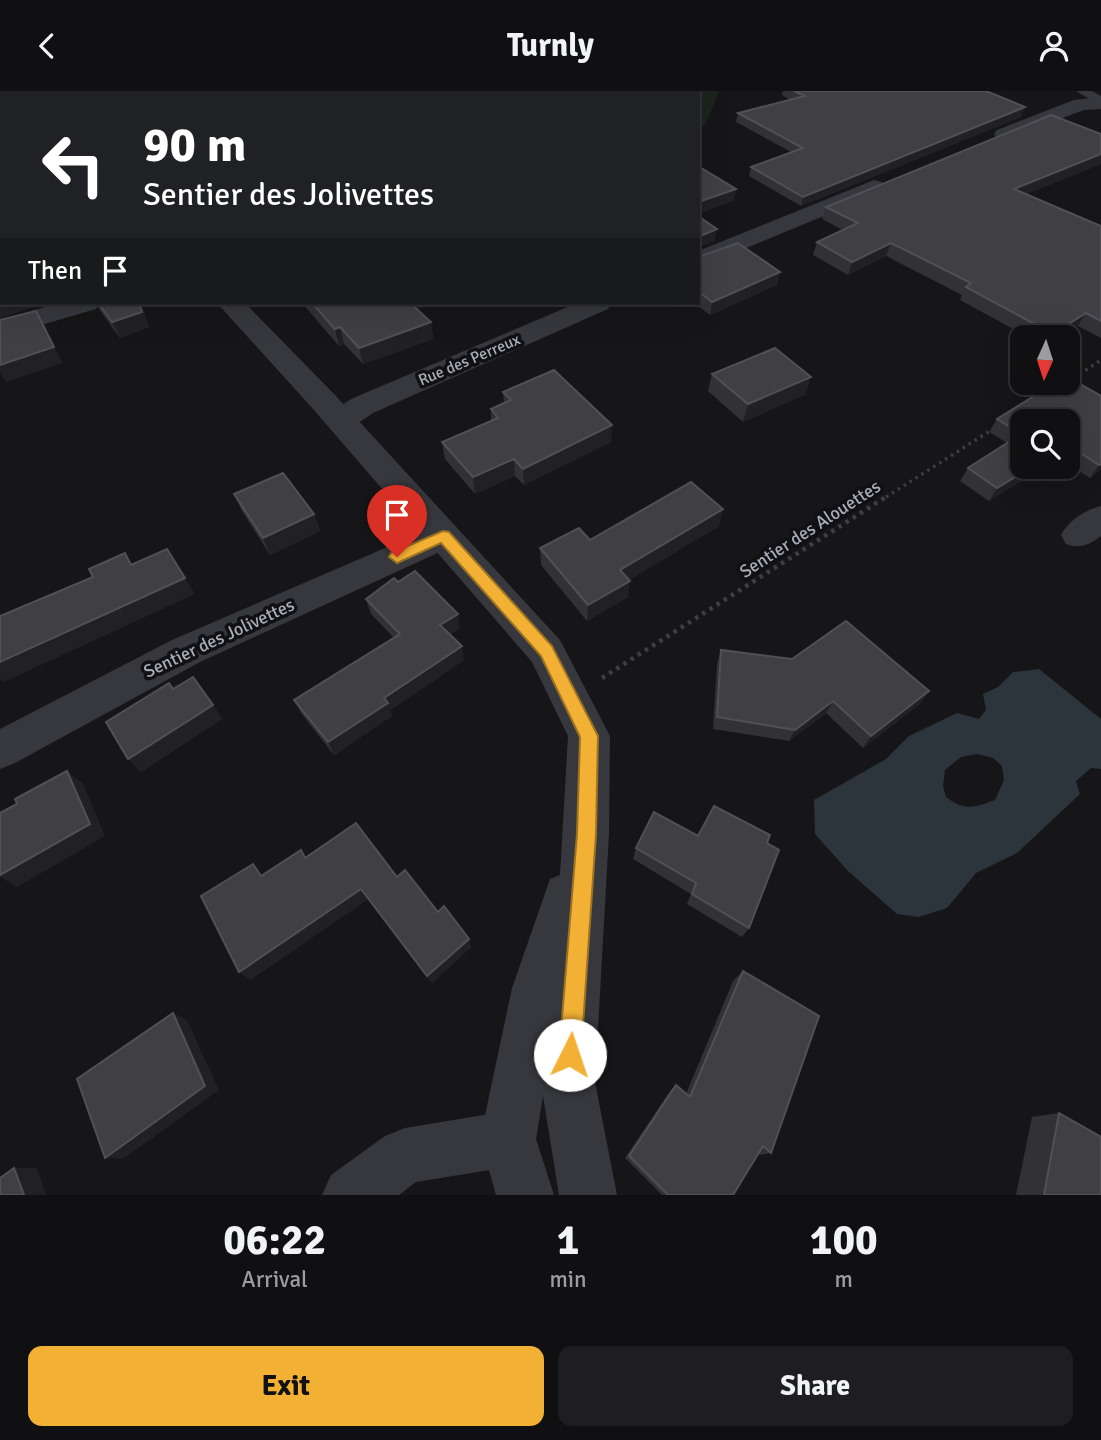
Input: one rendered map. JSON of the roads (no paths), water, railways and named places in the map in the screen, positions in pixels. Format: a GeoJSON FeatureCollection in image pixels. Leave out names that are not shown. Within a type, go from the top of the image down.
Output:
{"type":"FeatureCollection","features":[{"type":"Feature","properties":{"kind":"street"},"geometry":{"type":"LineString","coordinates":[[980,144],[1081,104],[1101,102]]}},
{"type":"Feature","properties":{"kind":"street"},"geometry":{"type":"LineString","coordinates":[[700,259],[893,179]]}},
{"type":"Feature","properties":{"kind":"street"},"geometry":{"type":"LineString","coordinates":[[0,329],[80,305]]}},
{"type":"Feature","properties":{"kind":"street"},"geometry":{"type":"LineString","coordinates":[[232,305],[332,411],[546,651],[589,736],[586,834],[568,1082],[588,1195]]}},
{"type":"Feature","properties":{"kind":"street"},"geometry":{"type":"LineString","coordinates":[[250,305],[332,411]]}},
{"type":"Feature","properties":{"kind":"street","name":"Rue des Perreux"},"geometry":{"type":"LineString","coordinates":[[332,411],[362,406],[594,305]]}},
{"type":"Feature","properties":{"kind":"street","name":"Sentier des Jolivettes"},"geometry":{"type":"LineString","coordinates":[[0,750],[186,651],[443,536]]}},
{"type":"Feature","properties":{"kind":"street"},"geometry":{"type":"LineString","coordinates":[[525,1195],[508,1139],[537,988],[586,834]]}},
{"type":"Feature","properties":{"kind":"street"},"geometry":{"type":"LineString","coordinates":[[351,1195],[405,1156],[508,1139]]}},
{"type":"Feature","properties":{"kind":"lane"},"geometry":{"type":"LineString","coordinates":[[1083,91],[1101,102]]}}]}
